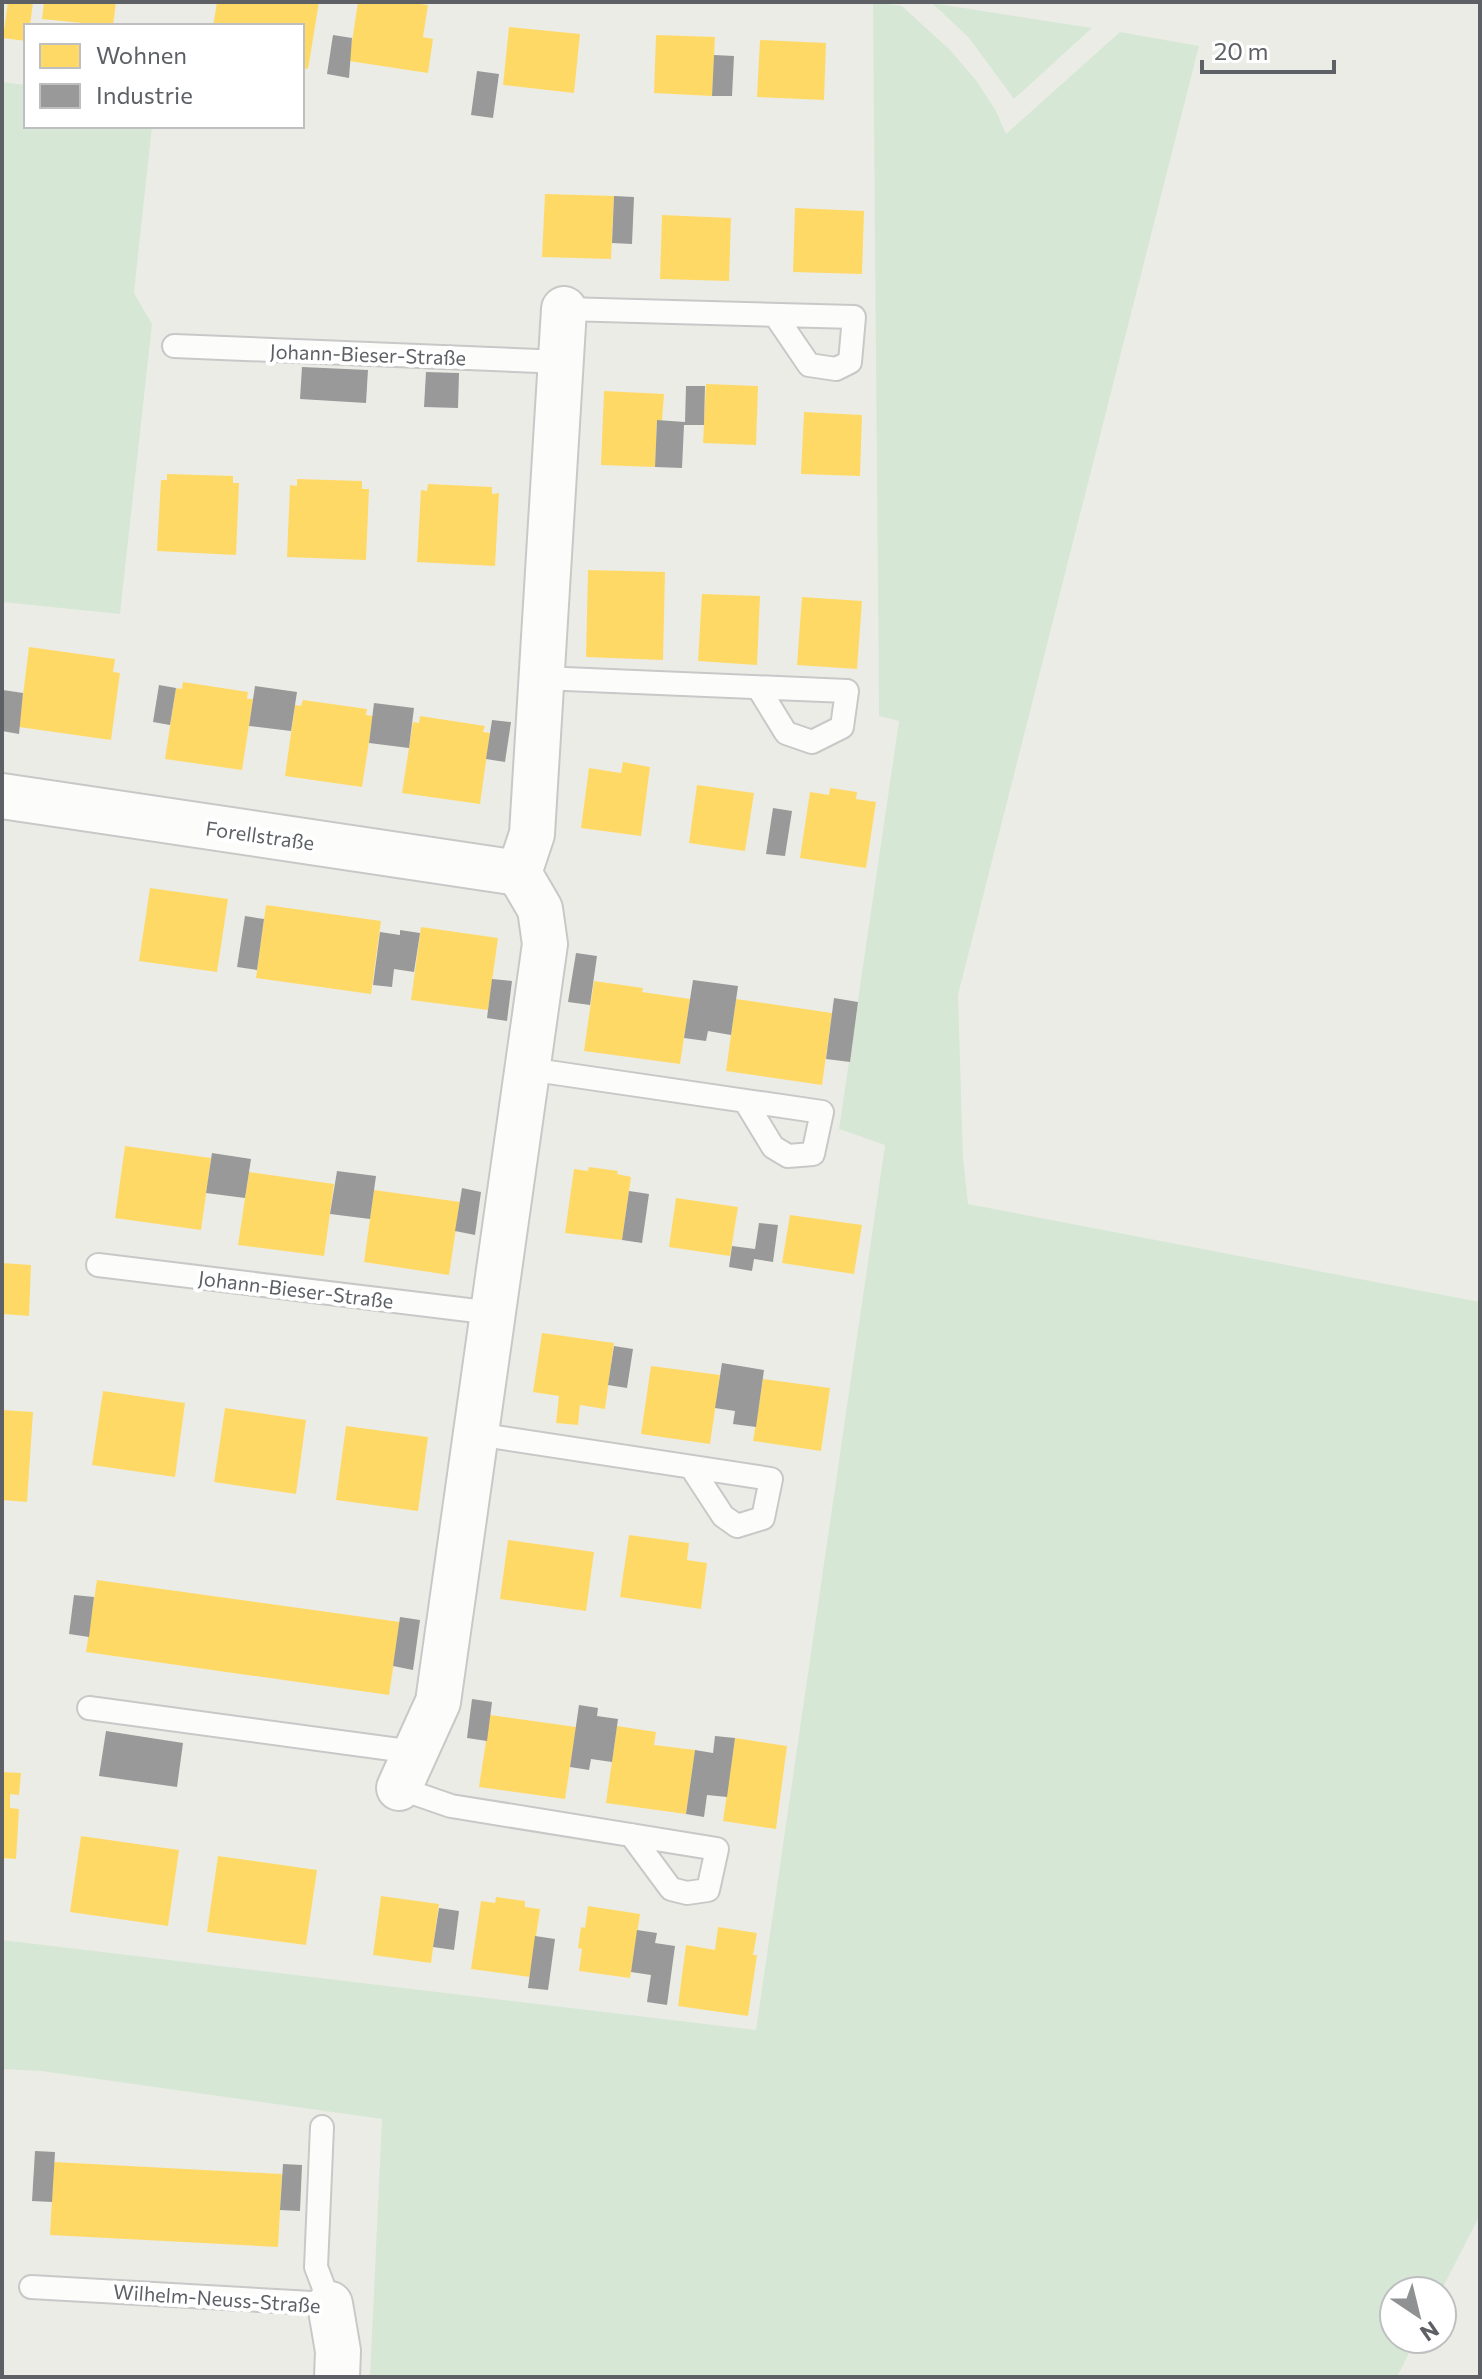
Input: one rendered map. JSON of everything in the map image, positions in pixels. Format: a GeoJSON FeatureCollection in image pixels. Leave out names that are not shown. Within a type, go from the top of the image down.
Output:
{"type":"FeatureCollection","features":[{"type":"Feature","properties":{"kind":"street"},"geometry":{"type":"LineString","coordinates":[[406,1770],[438,1702],[545,944],[540,909],[519,873],[532,834],[564,309]]}},
{"type":"Feature","properties":{"kind":"street","name":"Forellstraße"},"geometry":{"type":"LineString","coordinates":[[2,796],[519,873]]}},
{"type":"Feature","properties":{"kind":"street","name":"Wilhelm-Neuss-Straße"},"geometry":{"type":"LineString","coordinates":[[330,2304],[338,2351],[337,2377]]}},
{"type":"Feature","properties":{"kind":"lane"},"geometry":{"type":"LineString","coordinates":[[564,309],[775,315]]}},
{"type":"Feature","properties":{"kind":"lane","name":"Johann-Bieser-Straße"},"geometry":{"type":"LineString","coordinates":[[174,346],[562,362]]}},
{"type":"Feature","properties":{"kind":"lane"},"geometry":{"type":"LineString","coordinates":[[542,678],[759,689]]}},
{"type":"Feature","properties":{"kind":"lane"},"geometry":{"type":"LineString","coordinates":[[528,1069],[745,1101]]}},
{"type":"Feature","properties":{"kind":"lane","name":"Johann-Bieser-Straße"},"geometry":{"type":"LineString","coordinates":[[98,1265],[493,1313]]}},
{"type":"Feature","properties":{"kind":"lane"},"geometry":{"type":"LineString","coordinates":[[476,1434],[691,1467]]}},
{"type":"Feature","properties":{"kind":"lane"},"geometry":{"type":"LineString","coordinates":[[89,1708],[406,1770],[451,1806],[631,1835]]}},
{"type":"Feature","properties":{"kind":"lane"},"geometry":{"type":"LineString","coordinates":[[322,2127],[316,2267],[330,2304]]}},
{"type":"Feature","properties":{"kind":"lane","name":"Wilhelm-Neuss-Straße"},"geometry":{"type":"LineString","coordinates":[[31,2287],[330,2304]]}},
{"type":"Feature","properties":{"kind":"green space"},"geometry":{"type":"Polygon","coordinates":[[[873,2],[902,6],[950,50],[976,80],[996,111],[1006,134],[1120,32],[1199,46],[958,995],[963,1158],[968,1204],[1480,1302],[1480,2215],[1449,2275],[1378,2275],[1378,2355],[1408,2355],[1397,2377],[370,2377],[382,2119],[41,2071],[2,2069],[2,1940],[756,2030],[885,1145],[839,1129],[899,721],[879,716],[873,2]]]}},
{"type":"Feature","properties":{"kind":"green space"},"geometry":{"type":"Polygon","coordinates":[[[932,3],[1092,28],[1014,99],[969,38],[932,3]]]}},
{"type":"Feature","properties":{"kind":"green space"},"geometry":{"type":"Polygon","coordinates":[[[2,82],[24,85],[24,128],[152,128],[134,293],[152,324],[120,614],[2,602],[2,82]]]}},
{"type":"Feature","properties":{"kind":"building: Wohnen"},"geometry":{"type":"Polygon","coordinates":[[[8,2],[33,2],[30,24],[24,24],[24,41],[3,38],[8,2]]]}},
{"type":"Feature","properties":{"kind":"building: Wohnen"},"geometry":{"type":"Polygon","coordinates":[[[44,2],[116,2],[113,24],[42,19],[44,2]]]}},
{"type":"Feature","properties":{"kind":"building: Wohnen"},"geometry":{"type":"Polygon","coordinates":[[[217,2],[319,2],[308,69],[304,68],[304,24],[213,24],[217,2]]]}},
{"type":"Feature","properties":{"kind":"building: Wohnen"},"geometry":{"type":"Polygon","coordinates":[[[358,2],[428,5],[423,37],[433,39],[428,73],[349,61],[358,2]]]}},
{"type":"Feature","properties":{"kind":"building: Wohnen"},"geometry":{"type":"Polygon","coordinates":[[[509,27],[580,34],[574,93],[503,85],[509,27]]]}},
{"type":"Feature","properties":{"kind":"building: Wohnen"},"geometry":{"type":"Polygon","coordinates":[[[656,35],[715,37],[712,96],[654,93],[656,35]]]}},
{"type":"Feature","properties":{"kind":"building: Wohnen"},"geometry":{"type":"Polygon","coordinates":[[[760,40],[826,43],[824,100],[757,97],[760,40]]]}},
{"type":"Feature","properties":{"kind":"building: Wohnen"},"geometry":{"type":"Polygon","coordinates":[[[545,194],[614,196],[611,259],[542,257],[545,194]]]}},
{"type":"Feature","properties":{"kind":"building: Wohnen"},"geometry":{"type":"Polygon","coordinates":[[[795,208],[864,211],[862,274],[793,272],[795,208]]]}},
{"type":"Feature","properties":{"kind":"building: Wohnen"},"geometry":{"type":"Polygon","coordinates":[[[662,215],[731,218],[729,281],[660,279],[662,215]]]}},
{"type":"Feature","properties":{"kind":"building: Wohnen"},"geometry":{"type":"Polygon","coordinates":[[[706,384],[758,386],[756,445],[703,443],[706,384]]]}},
{"type":"Feature","properties":{"kind":"building: Wohnen"},"geometry":{"type":"Polygon","coordinates":[[[604,391],[664,394],[662,421],[657,420],[655,467],[601,465],[604,391]]]}},
{"type":"Feature","properties":{"kind":"building: Wohnen"},"geometry":{"type":"Polygon","coordinates":[[[804,412],[862,415],[860,476],[801,474],[804,412]]]}},
{"type":"Feature","properties":{"kind":"building: Wohnen"},"geometry":{"type":"Polygon","coordinates":[[[167,474],[233,476],[233,483],[239,483],[236,555],[157,551],[161,480],[167,480],[167,474]]]}},
{"type":"Feature","properties":{"kind":"building: Wohnen"},"geometry":{"type":"Polygon","coordinates":[[[297,479],[362,481],[362,489],[369,489],[366,560],[287,557],[290,485],[297,486],[297,479]]]}},
{"type":"Feature","properties":{"kind":"building: Wohnen"},"geometry":{"type":"Polygon","coordinates":[[[428,484],[492,487],[492,494],[499,493],[495,566],[417,562],[421,490],[427,491],[428,484]]]}},
{"type":"Feature","properties":{"kind":"building: Wohnen"},"geometry":{"type":"Polygon","coordinates":[[[588,570],[665,572],[663,660],[586,657],[588,570]]]}},
{"type":"Feature","properties":{"kind":"building: Wohnen"},"geometry":{"type":"Polygon","coordinates":[[[702,594],[760,596],[757,665],[698,661],[702,594]]]}},
{"type":"Feature","properties":{"kind":"building: Wohnen"},"geometry":{"type":"Polygon","coordinates":[[[802,597],[862,601],[857,669],[797,665],[802,597]]]}},
{"type":"Feature","properties":{"kind":"building: Wohnen"},"geometry":{"type":"Polygon","coordinates":[[[29,647],[115,659],[113,672],[120,673],[111,740],[19,727],[29,647]]]}},
{"type":"Feature","properties":{"kind":"building: Wohnen"},"geometry":{"type":"Polygon","coordinates":[[[183,682],[248,692],[247,699],[253,699],[242,770],[165,759],[176,688],[182,689],[183,682]]]}},
{"type":"Feature","properties":{"kind":"building: Wohnen"},"geometry":{"type":"Polygon","coordinates":[[[303,700],[367,709],[366,715],[373,716],[362,787],[285,776],[295,705],[301,706],[303,700]]]}},
{"type":"Feature","properties":{"kind":"building: Wohnen"},"geometry":{"type":"Polygon","coordinates":[[[420,716],[485,726],[483,732],[490,733],[480,804],[402,793],[413,722],[419,723],[420,716]]]}},
{"type":"Feature","properties":{"kind":"building: Wohnen"},"geometry":{"type":"Polygon","coordinates":[[[623,762],[650,767],[641,836],[581,828],[589,768],[621,773],[623,762]]]}},
{"type":"Feature","properties":{"kind":"building: Wohnen"},"geometry":{"type":"Polygon","coordinates":[[[697,785],[754,793],[745,851],[689,843],[697,785]]]}},
{"type":"Feature","properties":{"kind":"building: Wohnen"},"geometry":{"type":"Polygon","coordinates":[[[830,788],[857,792],[856,799],[876,802],[866,868],[800,858],[810,792],[829,795],[830,788]]]}},
{"type":"Feature","properties":{"kind":"building: Wohnen"},"geometry":{"type":"Polygon","coordinates":[[[150,888],[228,899],[217,972],[139,961],[150,888]]]}},
{"type":"Feature","properties":{"kind":"building: Wohnen"},"geometry":{"type":"Polygon","coordinates":[[[266,905],[381,921],[371,994],[256,978],[266,905]]]}},
{"type":"Feature","properties":{"kind":"building: Wohnen"},"geometry":{"type":"Polygon","coordinates":[[[421,927],[498,938],[488,1010],[411,1000],[421,927]]]}},
{"type":"Feature","properties":{"kind":"building: Wohnen"},"geometry":{"type":"Polygon","coordinates":[[[594,981],[690,999],[680,1064],[584,1051],[594,981]]]}},
{"type":"Feature","properties":{"kind":"building: Wohnen"},"geometry":{"type":"Polygon","coordinates":[[[736,999],[832,1013],[822,1085],[726,1071],[736,999]]]}},
{"type":"Feature","properties":{"kind":"building: Wohnen"},"geometry":{"type":"Polygon","coordinates":[[[125,1146],[211,1158],[201,1230],[115,1218],[125,1146]]]}},
{"type":"Feature","properties":{"kind":"building: Wohnen"},"geometry":{"type":"Polygon","coordinates":[[[589,1167],[618,1171],[617,1174],[631,1177],[622,1240],[565,1233],[574,1169],[588,1171],[589,1167]]]}},
{"type":"Feature","properties":{"kind":"building: Wohnen"},"geometry":{"type":"Polygon","coordinates":[[[249,1172],[334,1184],[324,1256],[238,1245],[249,1172]]]}},
{"type":"Feature","properties":{"kind":"building: Wohnen"},"geometry":{"type":"Polygon","coordinates":[[[374,1190],[460,1202],[449,1275],[364,1262],[374,1190]]]}},
{"type":"Feature","properties":{"kind":"building: Wohnen"},"geometry":{"type":"Polygon","coordinates":[[[676,1198],[738,1207],[730,1256],[669,1247],[676,1198]]]}},
{"type":"Feature","properties":{"kind":"building: Wohnen"},"geometry":{"type":"Polygon","coordinates":[[[790,1215],[862,1225],[854,1274],[782,1263],[790,1215]]]}},
{"type":"Feature","properties":{"kind":"building: Wohnen"},"geometry":{"type":"Polygon","coordinates":[[[2,1263],[31,1265],[29,1316],[2,1314],[2,1263]]]}},
{"type":"Feature","properties":{"kind":"building: Wohnen"},"geometry":{"type":"Polygon","coordinates":[[[542,1333],[614,1343],[605,1409],[580,1405],[578,1425],[556,1423],[559,1396],[533,1392],[542,1333]]]}},
{"type":"Feature","properties":{"kind":"building: Wohnen"},"geometry":{"type":"Polygon","coordinates":[[[651,1366],[720,1375],[710,1444],[641,1434],[651,1366]]]}},
{"type":"Feature","properties":{"kind":"building: Wohnen"},"geometry":{"type":"Polygon","coordinates":[[[763,1379],[830,1388],[821,1451],[753,1441],[763,1379]]]}},
{"type":"Feature","properties":{"kind":"building: Wohnen"},"geometry":{"type":"Polygon","coordinates":[[[103,1391],[185,1403],[175,1477],[92,1465],[103,1391]]]}},
{"type":"Feature","properties":{"kind":"building: Wohnen"},"geometry":{"type":"Polygon","coordinates":[[[225,1408],[306,1420],[296,1494],[214,1482],[225,1408]]]}},
{"type":"Feature","properties":{"kind":"building: Wohnen"},"geometry":{"type":"Polygon","coordinates":[[[2,1410],[33,1412],[27,1502],[2,1500],[2,1410]]]}},
{"type":"Feature","properties":{"kind":"building: Wohnen"},"geometry":{"type":"Polygon","coordinates":[[[346,1426],[428,1437],[418,1511],[336,1500],[346,1426]]]}},
{"type":"Feature","properties":{"kind":"building: Wohnen"},"geometry":{"type":"Polygon","coordinates":[[[629,1535],[689,1543],[687,1560],[707,1563],[701,1609],[620,1597],[629,1535]]]}},
{"type":"Feature","properties":{"kind":"building: Wohnen"},"geometry":{"type":"Polygon","coordinates":[[[508,1540],[594,1552],[586,1611],[500,1599],[508,1540]]]}},
{"type":"Feature","properties":{"kind":"building: Wohnen"},"geometry":{"type":"Polygon","coordinates":[[[97,1580],[400,1622],[389,1695],[86,1652],[97,1580]]]}},
{"type":"Feature","properties":{"kind":"building: Wohnen"},"geometry":{"type":"Polygon","coordinates":[[[490,1715],[576,1727],[565,1799],[479,1787],[490,1715]]]}},
{"type":"Feature","properties":{"kind":"building: Wohnen"},"geometry":{"type":"Polygon","coordinates":[[[617,1726],[656,1732],[654,1745],[695,1750],[686,1814],[606,1803],[617,1726]]]}},
{"type":"Feature","properties":{"kind":"building: Wohnen"},"geometry":{"type":"Polygon","coordinates":[[[735,1738],[787,1746],[776,1829],[723,1821],[735,1738]]]}},
{"type":"Feature","properties":{"kind":"building: Wohnen"},"geometry":{"type":"Polygon","coordinates":[[[2,1772],[21,1773],[19,1795],[10,1794],[10,1808],[19,1809],[16,1859],[2,1858],[2,1772]]]}},
{"type":"Feature","properties":{"kind":"building: Wohnen"},"geometry":{"type":"Polygon","coordinates":[[[81,1836],[179,1850],[168,1926],[70,1912],[81,1836]]]}},
{"type":"Feature","properties":{"kind":"building: Wohnen"},"geometry":{"type":"Polygon","coordinates":[[[218,1856],[317,1870],[306,1945],[207,1932],[218,1856]]]}},
{"type":"Feature","properties":{"kind":"building: Wohnen"},"geometry":{"type":"Polygon","coordinates":[[[381,1896],[439,1904],[431,1963],[373,1955],[381,1896]]]}},
{"type":"Feature","properties":{"kind":"building: Wohnen"},"geometry":{"type":"Polygon","coordinates":[[[496,1897],[525,1901],[525,1907],[540,1909],[530,1977],[471,1969],[481,1901],[495,1903],[496,1897]]]}},
{"type":"Feature","properties":{"kind":"building: Wohnen"},"geometry":{"type":"Polygon","coordinates":[[[588,1906],[640,1914],[630,1978],[579,1971],[582,1949],[578,1948],[588,1906]]]}},
{"type":"Feature","properties":{"kind":"building: Wohnen"},"geometry":{"type":"Polygon","coordinates":[[[718,1927],[757,1933],[748,2016],[678,2006],[686,1945],[715,1950],[718,1927]]]}},
{"type":"Feature","properties":{"kind":"building: Wohnen"},"geometry":{"type":"Polygon","coordinates":[[[54,2162],[282,2174],[278,2247],[50,2235],[54,2162]]]}},
{"type":"Feature","properties":{"kind":"building: Industrie"},"geometry":{"type":"Polygon","coordinates":[[[333,35],[352,38],[349,78],[327,74],[333,35]]]}},
{"type":"Feature","properties":{"kind":"building: Industrie"},"geometry":{"type":"Polygon","coordinates":[[[714,55],[734,56],[732,96],[712,96],[714,55]]]}},
{"type":"Feature","properties":{"kind":"building: Industrie"},"geometry":{"type":"Polygon","coordinates":[[[477,71],[499,74],[493,118],[471,115],[477,71]]]}},
{"type":"Feature","properties":{"kind":"building: Industrie"},"geometry":{"type":"Polygon","coordinates":[[[614,196],[634,197],[632,244],[612,243],[614,196]]]}},
{"type":"Feature","properties":{"kind":"building: Industrie"},"geometry":{"type":"Polygon","coordinates":[[[302,367],[368,370],[366,403],[300,399],[302,367]]]}},
{"type":"Feature","properties":{"kind":"building: Industrie"},"geometry":{"type":"Polygon","coordinates":[[[426,372],[459,373],[458,408],[424,407],[426,372]]]}},
{"type":"Feature","properties":{"kind":"building: Industrie"},"geometry":{"type":"Polygon","coordinates":[[[686,386],[705,386],[704,425],[684,425],[682,468],[655,467],[657,420],[685,422],[686,386]]]}},
{"type":"Feature","properties":{"kind":"building: Industrie"},"geometry":{"type":"Polygon","coordinates":[[[159,685],[176,688],[170,725],[153,722],[159,685]]]}},
{"type":"Feature","properties":{"kind":"building: Industrie"},"geometry":{"type":"Polygon","coordinates":[[[255,686],[297,692],[291,731],[249,726],[255,686]]]}},
{"type":"Feature","properties":{"kind":"building: Industrie"},"geometry":{"type":"Polygon","coordinates":[[[3,690],[23,693],[19,734],[2,731],[3,690]]]}},
{"type":"Feature","properties":{"kind":"building: Industrie"},"geometry":{"type":"Polygon","coordinates":[[[374,703],[414,708],[409,748],[369,743],[374,703]]]}},
{"type":"Feature","properties":{"kind":"building: Industrie"},"geometry":{"type":"Polygon","coordinates":[[[492,720],[511,722],[505,762],[486,759],[492,720]]]}},
{"type":"Feature","properties":{"kind":"building: Industrie"},"geometry":{"type":"Polygon","coordinates":[[[773,808],[792,811],[785,856],[766,854],[773,808]]]}},
{"type":"Feature","properties":{"kind":"building: Industrie"},"geometry":{"type":"Polygon","coordinates":[[[245,916],[264,919],[257,970],[237,967],[245,916]]]}},
{"type":"Feature","properties":{"kind":"building: Industrie"},"geometry":{"type":"Polygon","coordinates":[[[400,930],[420,933],[414,972],[394,969],[392,987],[373,985],[380,932],[400,935],[400,930]]]}},
{"type":"Feature","properties":{"kind":"building: Industrie"},"geometry":{"type":"Polygon","coordinates":[[[576,953],[597,956],[590,1005],[568,1002],[576,953]]]}},
{"type":"Feature","properties":{"kind":"building: Industrie"},"geometry":{"type":"Polygon","coordinates":[[[492,979],[512,981],[507,1021],[487,1018],[492,979]]]}},
{"type":"Feature","properties":{"kind":"building: Industrie"},"geometry":{"type":"Polygon","coordinates":[[[693,980],[738,986],[731,1035],[708,1031],[706,1041],[684,1038],[693,980]]]}},
{"type":"Feature","properties":{"kind":"building: Industrie"},"geometry":{"type":"Polygon","coordinates":[[[834,998],[858,1002],[850,1062],[826,1059],[834,998]]]}},
{"type":"Feature","properties":{"kind":"building: Industrie"},"geometry":{"type":"Polygon","coordinates":[[[212,1153],[251,1159],[245,1198],[206,1193],[212,1153]]]}},
{"type":"Feature","properties":{"kind":"building: Industrie"},"geometry":{"type":"Polygon","coordinates":[[[337,1171],[376,1176],[370,1219],[330,1214],[337,1171]]]}},
{"type":"Feature","properties":{"kind":"building: Industrie"},"geometry":{"type":"Polygon","coordinates":[[[462,1188],[481,1192],[475,1235],[455,1231],[462,1188]]]}},
{"type":"Feature","properties":{"kind":"building: Industrie"},"geometry":{"type":"Polygon","coordinates":[[[629,1191],[649,1194],[642,1243],[622,1240],[629,1191]]]}},
{"type":"Feature","properties":{"kind":"building: Industrie"},"geometry":{"type":"Polygon","coordinates":[[[759,1223],[778,1225],[773,1262],[754,1259],[752,1271],[729,1267],[732,1246],[755,1249],[759,1223]]]}},
{"type":"Feature","properties":{"kind":"building: Industrie"},"geometry":{"type":"Polygon","coordinates":[[[614,1346],[633,1349],[627,1388],[608,1385],[614,1346]]]}},
{"type":"Feature","properties":{"kind":"building: Industrie"},"geometry":{"type":"Polygon","coordinates":[[[722,1363],[764,1370],[756,1427],[733,1424],[735,1411],[715,1408],[722,1363]]]}},
{"type":"Feature","properties":{"kind":"building: Industrie"},"geometry":{"type":"Polygon","coordinates":[[[74,1595],[94,1597],[89,1637],[69,1634],[74,1595]]]}},
{"type":"Feature","properties":{"kind":"building: Industrie"},"geometry":{"type":"Polygon","coordinates":[[[400,1617],[420,1620],[413,1670],[393,1666],[400,1617]]]}},
{"type":"Feature","properties":{"kind":"building: Industrie"},"geometry":{"type":"Polygon","coordinates":[[[472,1699],[492,1702],[487,1741],[467,1738],[472,1699]]]}},
{"type":"Feature","properties":{"kind":"building: Industrie"},"geometry":{"type":"Polygon","coordinates":[[[579,1705],[598,1708],[597,1716],[618,1719],[612,1762],[591,1759],[589,1770],[570,1767],[579,1705]]]}},
{"type":"Feature","properties":{"kind":"building: Industrie"},"geometry":{"type":"Polygon","coordinates":[[[106,1731],[183,1743],[177,1787],[99,1776],[106,1731]]]}},
{"type":"Feature","properties":{"kind":"building: Industrie"},"geometry":{"type":"Polygon","coordinates":[[[715,1736],[735,1738],[727,1797],[707,1795],[704,1817],[686,1814],[695,1750],[713,1753],[715,1736]]]}},
{"type":"Feature","properties":{"kind":"building: Industrie"},"geometry":{"type":"Polygon","coordinates":[[[439,1908],[459,1911],[454,1950],[433,1947],[439,1908]]]}},
{"type":"Feature","properties":{"kind":"building: Industrie"},"geometry":{"type":"Polygon","coordinates":[[[637,1930],[657,1933],[655,1943],[675,1946],[667,2005],[647,2002],[651,1975],[631,1972],[637,1930]]]}},
{"type":"Feature","properties":{"kind":"building: Industrie"},"geometry":{"type":"Polygon","coordinates":[[[535,1936],[555,1939],[548,1990],[528,1988],[535,1936]]]}},
{"type":"Feature","properties":{"kind":"building: Industrie"},"geometry":{"type":"Polygon","coordinates":[[[35,2151],[55,2152],[52,2202],[32,2201],[35,2151]]]}},
{"type":"Feature","properties":{"kind":"building: Industrie"},"geometry":{"type":"Polygon","coordinates":[[[283,2164],[302,2165],[300,2211],[280,2210],[283,2164]]]}}]}
